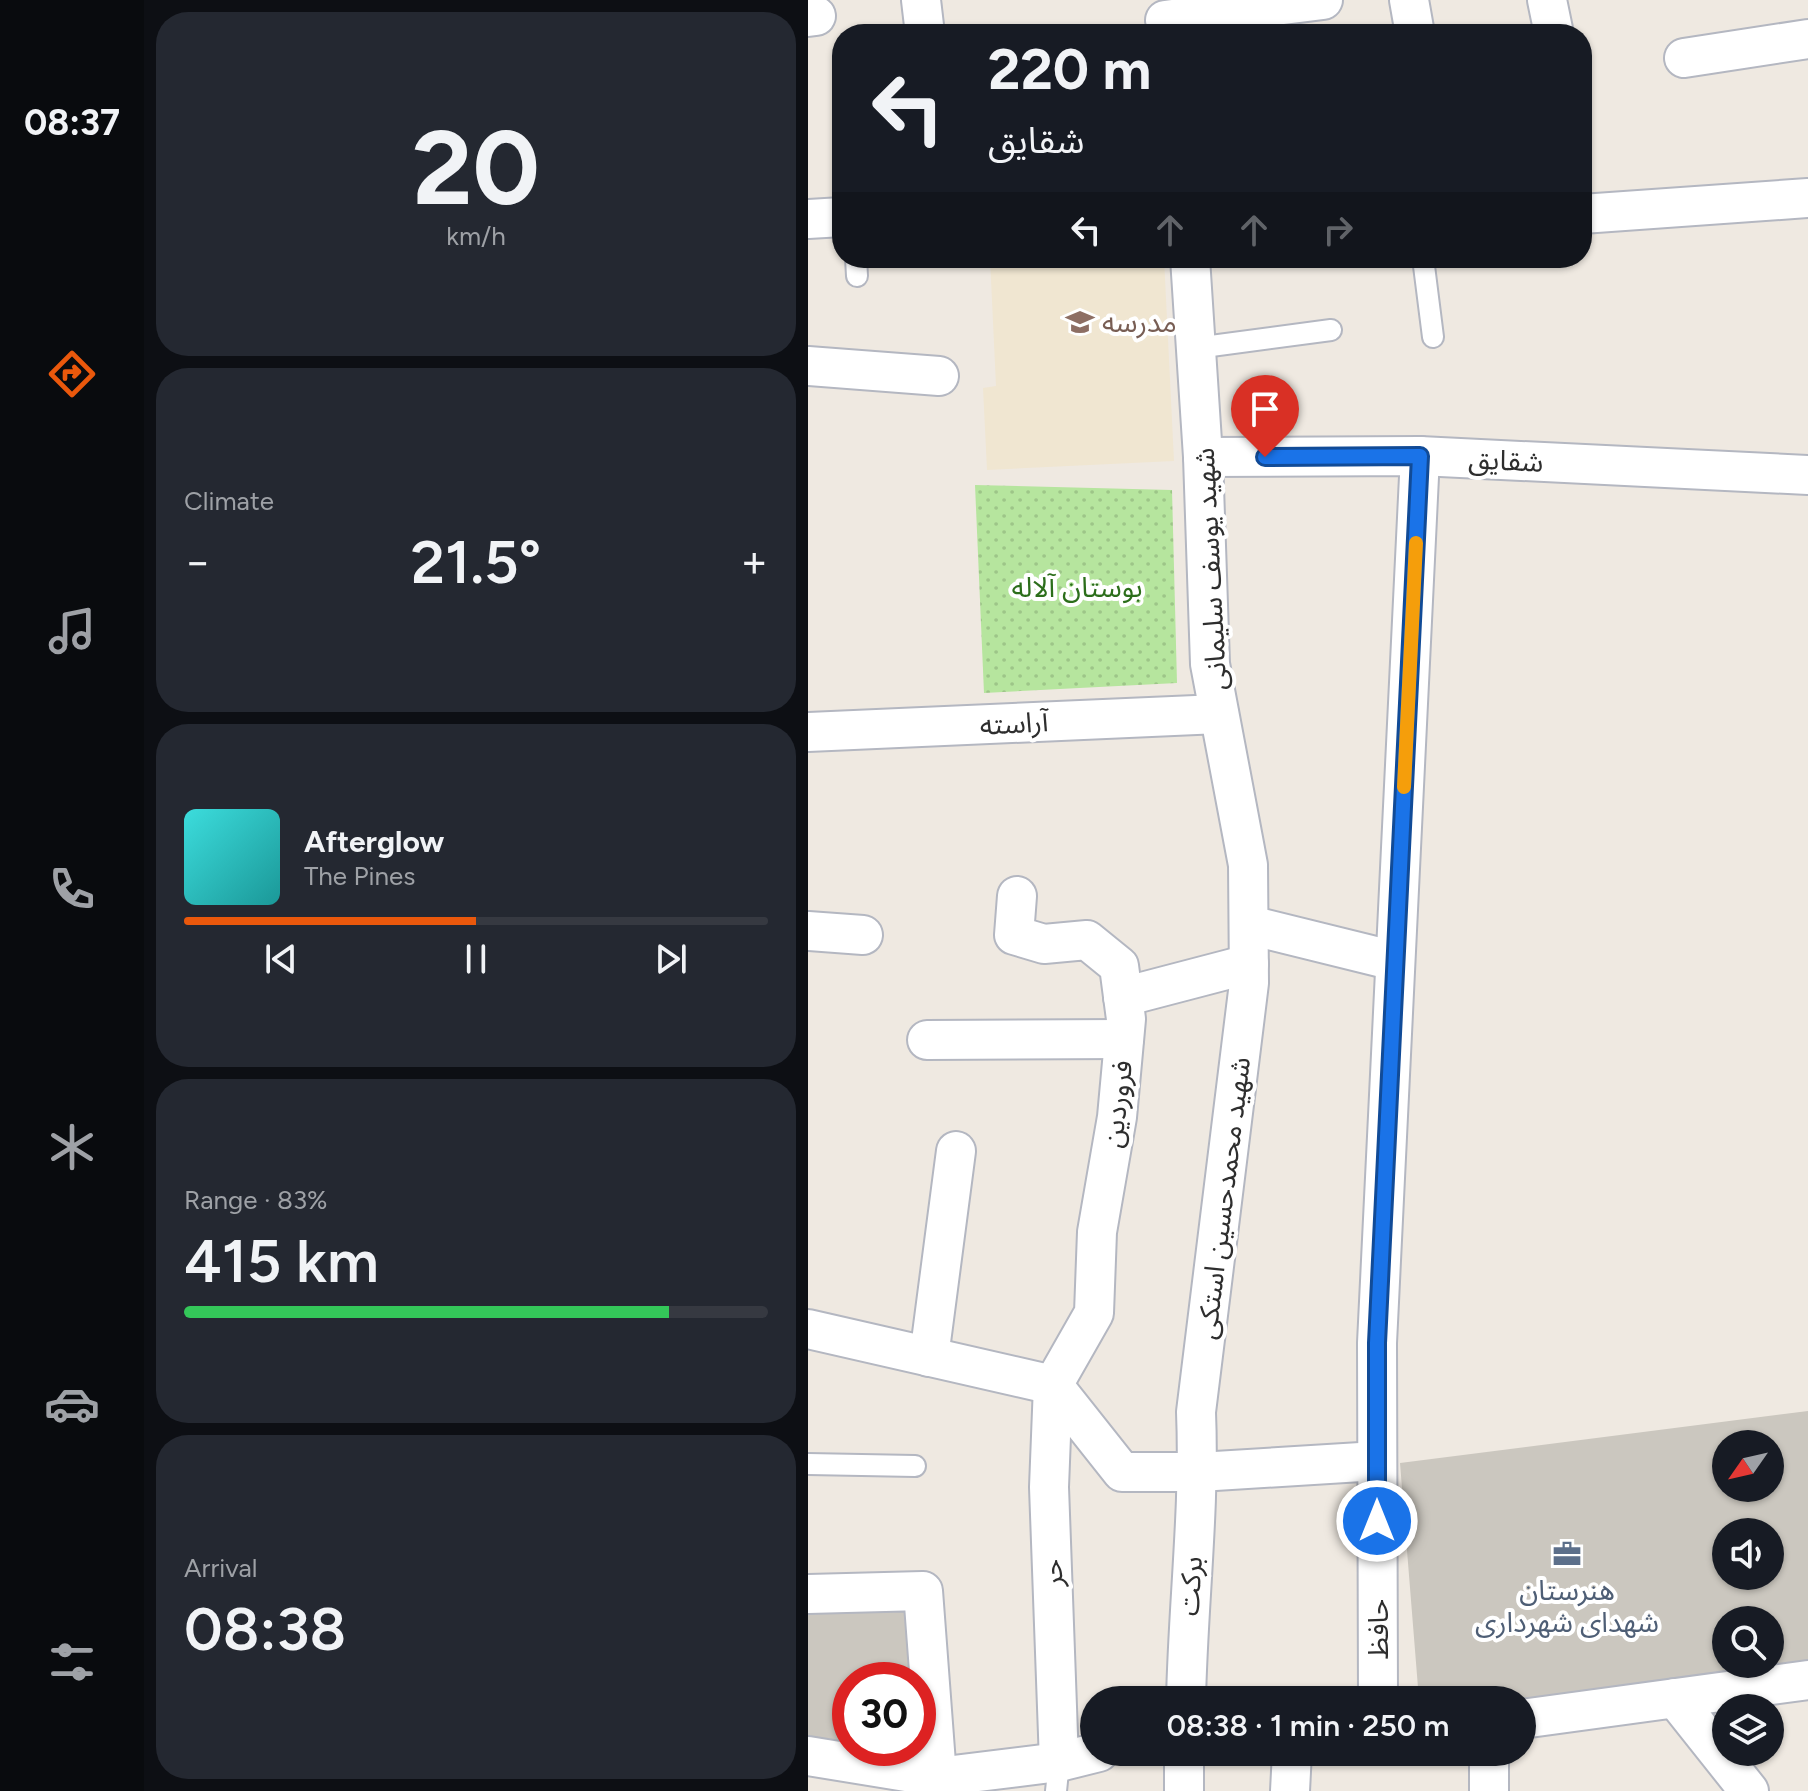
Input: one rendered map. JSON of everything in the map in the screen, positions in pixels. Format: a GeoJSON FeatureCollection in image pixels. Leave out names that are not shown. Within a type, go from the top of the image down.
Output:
{"type":"FeatureCollection","features":[{"type":"Feature","properties":{"kind":"street"},"geometry":{"type":"LineString","coordinates":[[921,0],[924,24]]}},
{"type":"Feature","properties":{"kind":"street"},"geometry":{"type":"LineString","coordinates":[[1165,18],[1323,0]]}},
{"type":"Feature","properties":{"kind":"street"},"geometry":{"type":"LineString","coordinates":[[1409,0],[1413,24]]}},
{"type":"Feature","properties":{"kind":"street"},"geometry":{"type":"LineString","coordinates":[[1547,0],[1552,24]]}},
{"type":"Feature","properties":{"kind":"street"},"geometry":{"type":"LineString","coordinates":[[1684,58],[1808,39]]}},
{"type":"Feature","properties":{"kind":"street"},"geometry":{"type":"LineString","coordinates":[[1592,213],[1808,198]]}},
{"type":"Feature","properties":{"kind":"street"},"geometry":{"type":"LineString","coordinates":[[808,219],[832,218]]}},
{"type":"Feature","properties":{"kind":"street","name":"شهید یوسف سلیمانی"},"geometry":{"type":"LineString","coordinates":[[1191,268],[1203,457],[1210,664],[1248,865],[1249,925]]}},
{"type":"Feature","properties":{"kind":"street"},"geometry":{"type":"LineString","coordinates":[[808,366],[939,376]]}},
{"type":"Feature","properties":{"kind":"street","name":"شقایق"},"geometry":{"type":"LineString","coordinates":[[1203,457],[1420,456],[1808,475]]}},
{"type":"Feature","properties":{"kind":"street","name":"حافظ"},"geometry":{"type":"LineString","coordinates":[[1378,1686],[1377,1343],[1420,456]]}},
{"type":"Feature","properties":{"kind":"street","name":"آراسته"},"geometry":{"type":"LineString","coordinates":[[808,732],[1219,714]]}},
{"type":"Feature","properties":{"kind":"street","name":"فروردین"},"geometry":{"type":"LineString","coordinates":[[1017,896],[1014,935],[1044,944],[1087,940],[1119,966],[1123,997],[1124,1039],[1117,1117],[1097,1232],[1094,1313],[1053,1385]]}},
{"type":"Feature","properties":{"kind":"street"},"geometry":{"type":"LineString","coordinates":[[1249,925],[1395,961]]}},
{"type":"Feature","properties":{"kind":"street","name":"شهید محمدحسین استکی"},"geometry":{"type":"LineString","coordinates":[[1199,1472],[1196,1412],[1249,964],[1249,925]]}},
{"type":"Feature","properties":{"kind":"street"},"geometry":{"type":"LineString","coordinates":[[808,931],[863,935]]}},
{"type":"Feature","properties":{"kind":"street"},"geometry":{"type":"LineString","coordinates":[[1123,997],[1249,964]]}},
{"type":"Feature","properties":{"kind":"street"},"geometry":{"type":"LineString","coordinates":[[927,1040],[1124,1039]]}},
{"type":"Feature","properties":{"kind":"street"},"geometry":{"type":"LineString","coordinates":[[929,1357],[956,1151]]}},
{"type":"Feature","properties":{"kind":"street"},"geometry":{"type":"LineString","coordinates":[[808,1329],[1053,1385],[1122,1472],[1199,1472],[1377,1461]]}},
{"type":"Feature","properties":{"kind":"street","name":"حر"},"geometry":{"type":"LineString","coordinates":[[1053,1385],[1049,1487],[1057,1776]]}},
{"type":"Feature","properties":{"kind":"street","name":"برکت"},"geometry":{"type":"LineString","coordinates":[[1186,1686],[1188,1607],[1199,1472]]}},
{"type":"Feature","properties":{"kind":"street"},"geometry":{"type":"LineString","coordinates":[[808,1594],[923,1591],[937,1777]]}},
{"type":"Feature","properties":{"kind":"street"},"geometry":{"type":"LineString","coordinates":[[1536,1717],[1808,1680]]}},
{"type":"Feature","properties":{"kind":"street"},"geometry":{"type":"LineString","coordinates":[[1675,1698],[1749,1791]]}},
{"type":"Feature","properties":{"kind":"street"},"geometry":{"type":"LineString","coordinates":[[808,1756],[853,1777],[1057,1776],[1080,1763]]}},
{"type":"Feature","properties":{"kind":"street"},"geometry":{"type":"LineString","coordinates":[[1184,1766],[1184,1791]]}},
{"type":"Feature","properties":{"kind":"street"},"geometry":{"type":"LineString","coordinates":[[1290,1791],[1291,1766]]}},
{"type":"Feature","properties":{"kind":"street"},"geometry":{"type":"LineString","coordinates":[[1489,1766],[1489,1791]]}},
{"type":"Feature","properties":{"kind":"lane"},"geometry":{"type":"LineString","coordinates":[[1424,268],[1433,337]]}},
{"type":"Feature","properties":{"kind":"lane"},"geometry":{"type":"LineString","coordinates":[[1196,348],[1331,330]]}},
{"type":"Feature","properties":{"kind":"lane"},"geometry":{"type":"LineString","coordinates":[[808,1464],[915,1466]]}},
{"type":"Feature","properties":{"kind":"shaded area","name":"مدرسه"},"geometry":{"type":"Polygon","coordinates":[[[990,268],[1164,268],[1174,461],[987,470],[983,388],[996,386],[990,268]]]}},
{"type":"Feature","properties":{"kind":"green space","name":"بوستان آلاله"},"geometry":{"type":"Polygon","coordinates":[[[975,485],[1172,490],[1177,683],[984,693],[975,485]]]}},
{"type":"Feature","properties":{"kind":"building","name":"هنرستان شهدای شهرداری"},"geometry":{"type":"Polygon","coordinates":[[[1808,1411],[1808,1669],[1784,1672],[1784,1606],[1712,1606],[1712,1678],[1725,1678],[1536,1698],[1536,1686],[1418,1686],[1400,1463],[1808,1411]]]}},
{"type":"Feature","properties":{"kind":"building"},"geometry":{"type":"Polygon","coordinates":[[[808,1601],[919,1602],[923,1662],[832,1662],[832,1754],[808,1750],[808,1601]]]}},
{"type":"Feature","properties":{"kind":"slow traffic"},"geometry":{"type":"LineString","coordinates":[[1404,787],[1416,543]]}},
{"type":"Feature","properties":{"kind":"place","name":"مدرسه"},"geometry":{"type":"Point","coordinates":[1080,322]}},
{"type":"Feature","properties":{"kind":"place","name":"هنرستان شهدای شهرداری"},"geometry":{"type":"Point","coordinates":[1567,1554]}},
{"type":"Feature","properties":{"kind":"route"},"geometry":{"type":"LineString","coordinates":[[1265,457],[1420,456],[1377,1343],[1377,1521]]}}]}
